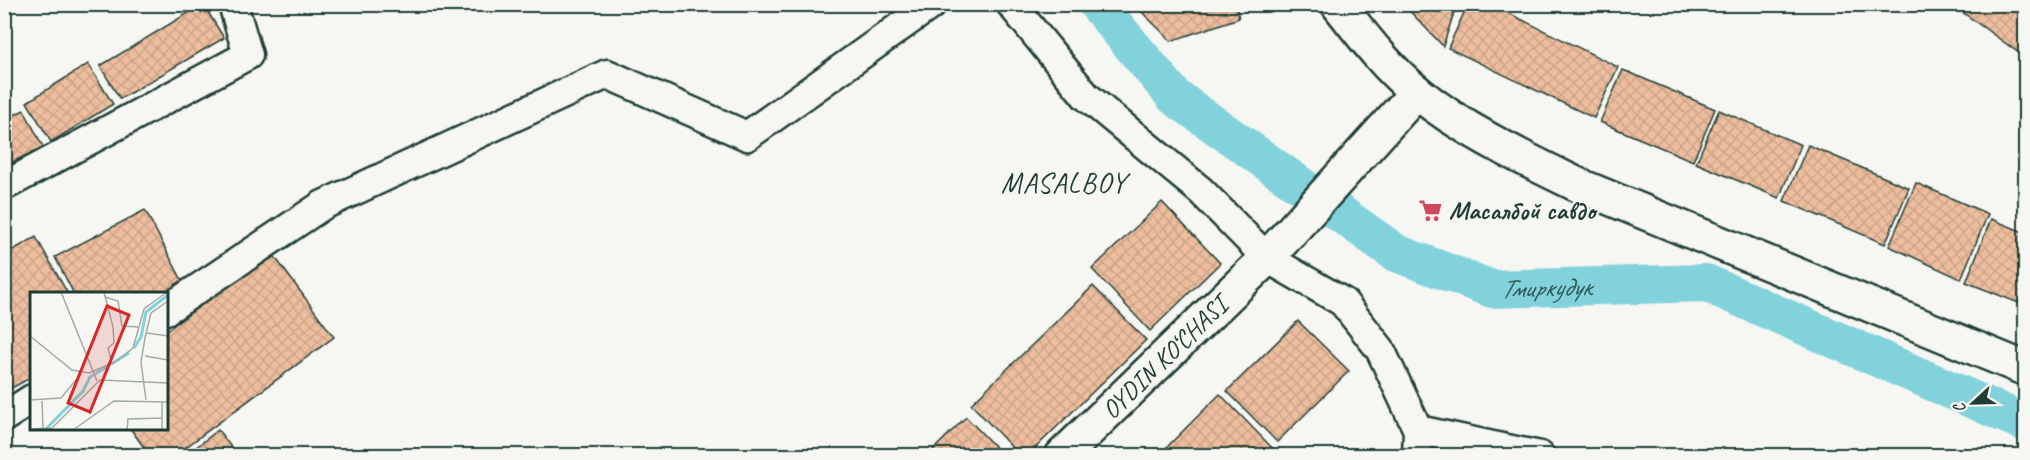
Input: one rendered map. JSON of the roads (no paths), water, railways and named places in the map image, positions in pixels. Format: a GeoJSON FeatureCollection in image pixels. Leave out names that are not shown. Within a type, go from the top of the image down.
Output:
{"type":"FeatureCollection","features":[{"type":"Feature","properties":{"kind":"main road"},"geometry":{"type":"LineString","coordinates":[[1338,4],[1373,48],[1417,92],[1457,122],[1578,185],[2025,369]]}},
{"type":"Feature","properties":{"kind":"main road","name":"OYDIN KO‘CHASI"},"geometry":{"type":"LineString","coordinates":[[1062,456],[1267,258],[1417,92]]}},
{"type":"Feature","properties":{"kind":"street"},"geometry":{"type":"LineString","coordinates":[[4,186],[248,54],[233,4]]}},
{"type":"Feature","properties":{"kind":"street"},"geometry":{"type":"LineString","coordinates":[[168,309],[323,206],[607,74],[747,136],[932,4]]}},
{"type":"Feature","properties":{"kind":"street"},"geometry":{"type":"LineString","coordinates":[[1011,4],[1086,96],[1201,191],[1267,258],[1343,303],[1380,349],[1417,443],[1540,456]]}},
{"type":"Feature","properties":{"kind":"street"},"geometry":{"type":"LineString","coordinates":[[4,417],[30,400]]}},
{"type":"Feature","properties":{"kind":"waterway","name":"Тмиркудук"},"geometry":{"type":"LineString","coordinates":[[1097,4],[1175,97],[1396,253],[1492,289],[1706,283],[2026,423]]}},
{"type":"Feature","properties":{"kind":"place","name":"Масалбой савдо"},"geometry":{"type":"Point","coordinates":[1431,210]}},
{"type":"Feature","properties":{"kind":"district","name":"MASALBOY"},"geometry":{"type":"Point","coordinates":[1064,182]}}]}
